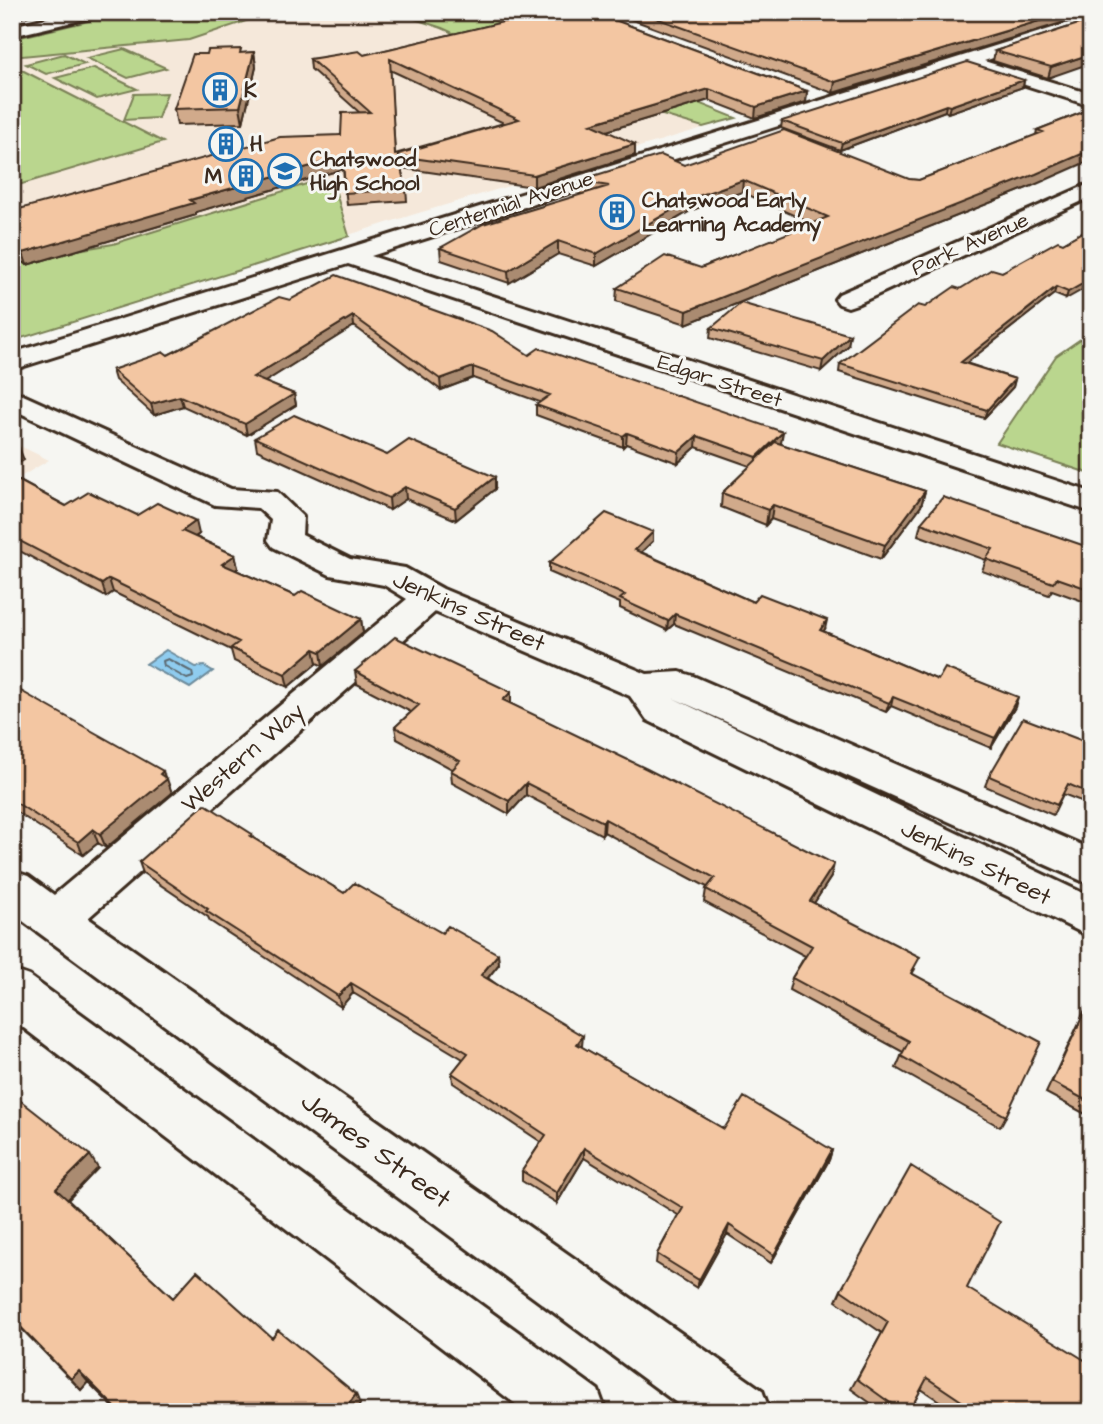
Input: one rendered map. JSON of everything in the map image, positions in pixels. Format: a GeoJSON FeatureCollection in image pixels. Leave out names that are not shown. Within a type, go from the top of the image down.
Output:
{"type":"FeatureCollection","features":[{"type":"Feature","properties":{"kind":"street"},"geometry":{"type":"LineString","coordinates":[[12,31],[58,16],[96,12]]}},
{"type":"Feature","properties":{"kind":"street"},"geometry":{"type":"LineString","coordinates":[[1057,12],[1089,22]]}},
{"type":"Feature","properties":{"kind":"street","name":"Centennial Avenue"},"geometry":{"type":"LineString","coordinates":[[12,362],[1089,22]]}},
{"type":"Feature","properties":{"kind":"street"},"geometry":{"type":"LineString","coordinates":[[967,61],[1091,100]]}},
{"type":"Feature","properties":{"kind":"street"},"geometry":{"type":"LineString","coordinates":[[800,91],[833,103]]}},
{"type":"Feature","properties":{"kind":"street","name":"Park Avenue"},"geometry":{"type":"LineString","coordinates":[[848,299],[1091,189]]}},
{"type":"Feature","properties":{"kind":"street","name":"Edgar Street"},"geometry":{"type":"LineString","coordinates":[[350,256],[1091,503]]}},
{"type":"Feature","properties":{"kind":"street","name":"Jenkins Street"},"geometry":{"type":"LineString","coordinates":[[12,398],[226,498],[266,499],[287,517],[285,540],[342,568],[393,576],[431,597],[643,687],[680,685],[1091,868]]}},
{"type":"Feature","properties":{"kind":"street","name":"Western Way"},"geometry":{"type":"LineString","coordinates":[[55,920],[431,597]]}},
{"type":"Feature","properties":{"kind":"street","name":"Jenkins Street"},"geometry":{"type":"LineString","coordinates":[[643,687],[661,710],[1091,918]]}},
{"type":"Feature","properties":{"kind":"street","name":"James Street"},"geometry":{"type":"LineString","coordinates":[[12,889],[740,1412]]}},
{"type":"Feature","properties":{"kind":"street"},"geometry":{"type":"LineString","coordinates":[[12,991],[576,1412]]}},
{"type":"Feature","properties":{"kind":"shaded area","name":"Chatswood High School"},"geometry":{"type":"Polygon","coordinates":[[[127,12],[472,12],[736,118],[412,215],[12,341],[12,39],[127,12]]]}},
{"type":"Feature","properties":{"kind":"shaded area"},"geometry":{"type":"Polygon","coordinates":[[[12,442],[49,460],[12,482],[12,442]]]}},
{"type":"Feature","properties":{"kind":"green space"},"geometry":{"type":"Polygon","coordinates":[[[127,12],[273,12],[189,40],[12,57],[12,39],[127,12]]]}},
{"type":"Feature","properties":{"kind":"green space"},"geometry":{"type":"Polygon","coordinates":[[[417,12],[472,12],[736,118],[703,127],[608,99],[415,19],[417,12]]]}},
{"type":"Feature","properties":{"kind":"green space"},"geometry":{"type":"Polygon","coordinates":[[[124,49],[166,68],[128,78],[87,58],[124,49]]]}},
{"type":"Feature","properties":{"kind":"green space"},"geometry":{"type":"Polygon","coordinates":[[[64,54],[85,64],[46,74],[26,64],[64,54]]]}},
{"type":"Feature","properties":{"kind":"green space"},"geometry":{"type":"Polygon","coordinates":[[[12,65],[163,142],[12,187],[12,65]]]}},
{"type":"Feature","properties":{"kind":"green space"},"geometry":{"type":"Polygon","coordinates":[[[94,68],[137,89],[97,99],[55,78],[94,68]]]}},
{"type":"Feature","properties":{"kind":"green space"},"geometry":{"type":"Polygon","coordinates":[[[167,93],[158,118],[124,120],[134,94],[167,93]]]}},
{"type":"Feature","properties":{"kind":"green space"},"geometry":{"type":"Polygon","coordinates":[[[316,181],[333,183],[349,236],[12,341],[12,261],[113,244],[316,181]]]}},
{"type":"Feature","properties":{"kind":"green space"},"geometry":{"type":"Polygon","coordinates":[[[1091,332],[1091,474],[997,443],[1056,356],[1091,332]]]}},
{"type":"Feature","properties":{"kind":"water"},"geometry":{"type":"Polygon","coordinates":[[[166,650],[196,667],[204,666],[213,671],[190,688],[146,664],[166,650]]]}},
{"type":"Feature","properties":{"kind":"building"},"geometry":{"type":"Polygon","coordinates":[[[524,12],[593,12],[807,91],[756,107],[709,89],[591,124],[635,144],[534,175],[398,156],[406,189],[345,193],[343,157],[190,200],[194,203],[23,253],[12,244],[12,211],[280,137],[341,135],[342,113],[370,112],[310,59],[359,51],[364,55],[533,15],[524,12]],[[390,59],[395,155],[519,119],[390,59]]]}},
{"type":"Feature","properties":{"kind":"building"},"geometry":{"type":"Polygon","coordinates":[[[639,12],[1069,12],[835,82],[639,12]]]}},
{"type":"Feature","properties":{"kind":"building"},"geometry":{"type":"Polygon","coordinates":[[[1091,20],[1091,54],[1051,67],[995,51],[1091,20]]]}},
{"type":"Feature","properties":{"kind":"building","name":"K"},"geometry":{"type":"Polygon","coordinates":[[[241,49],[240,53],[254,52],[240,107],[174,109],[193,54],[207,54],[208,50],[241,49]]]}},
{"type":"Feature","properties":{"kind":"building"},"geometry":{"type":"Polygon","coordinates":[[[967,62],[1024,80],[842,143],[782,121],[967,62]]]}},
{"type":"Feature","properties":{"kind":"building"},"geometry":{"type":"Polygon","coordinates":[[[1091,109],[1091,150],[687,311],[617,288],[665,256],[701,268],[828,217],[743,180],[693,198],[596,254],[558,241],[508,271],[440,248],[483,224],[609,186],[577,181],[661,155],[684,165],[784,130],[909,179],[919,180],[1043,132],[1037,130],[1091,109]]]}},
{"type":"Feature","properties":{"kind":"building"},"geometry":{"type":"Polygon","coordinates":[[[1091,227],[1091,279],[1068,292],[1056,287],[961,362],[1015,379],[987,410],[840,364],[918,305],[925,307],[954,287],[960,289],[992,269],[1002,272],[1058,241],[1063,243],[1091,227]]]}},
{"type":"Feature","properties":{"kind":"building"},"geometry":{"type":"Polygon","coordinates":[[[336,275],[492,331],[529,355],[539,348],[783,432],[757,457],[697,436],[679,452],[627,433],[623,436],[536,405],[550,395],[473,367],[440,379],[353,316],[253,377],[294,394],[245,424],[180,396],[151,404],[112,370],[164,352],[168,355],[279,297],[290,300],[336,275]]]}},
{"type":"Feature","properties":{"kind":"building"},"geometry":{"type":"Polygon","coordinates":[[[741,303],[850,335],[823,361],[711,328],[741,303]]]}},
{"type":"Feature","properties":{"kind":"building"},"geometry":{"type":"Polygon","coordinates":[[[294,415],[387,455],[409,440],[495,477],[455,508],[405,487],[389,498],[255,438],[294,415]]]}},
{"type":"Feature","properties":{"kind":"building"},"geometry":{"type":"Polygon","coordinates":[[[775,442],[925,491],[885,545],[773,505],[768,510],[722,493],[775,442]]]}},
{"type":"Feature","properties":{"kind":"building"},"geometry":{"type":"Polygon","coordinates":[[[12,477],[66,506],[89,492],[137,515],[157,503],[196,521],[182,531],[235,555],[222,564],[295,596],[302,591],[361,619],[321,652],[314,649],[285,674],[231,648],[239,642],[109,579],[102,584],[12,537],[12,477]]]}},
{"type":"Feature","properties":{"kind":"building"},"geometry":{"type":"Polygon","coordinates":[[[943,497],[1091,548],[1091,590],[1057,578],[1053,583],[986,559],[993,549],[921,523],[943,497]]]}},
{"type":"Feature","properties":{"kind":"building"},"geometry":{"type":"Polygon","coordinates":[[[606,513],[653,532],[635,550],[753,602],[760,594],[827,620],[820,630],[938,680],[945,668],[1018,697],[995,738],[893,697],[889,703],[675,614],[668,621],[620,599],[625,595],[549,563],[606,513]]]}},
{"type":"Feature","properties":{"kind":"building"},"geometry":{"type":"Polygon","coordinates":[[[395,637],[511,692],[503,700],[647,769],[834,864],[810,901],[920,957],[911,973],[1041,1042],[1006,1116],[901,1056],[909,1041],[792,978],[812,946],[706,889],[715,878],[605,819],[603,822],[526,783],[509,801],[451,771],[460,761],[395,727],[419,705],[355,671],[395,637]]]}},
{"type":"Feature","properties":{"kind":"building"},"geometry":{"type":"Polygon","coordinates":[[[12,686],[163,771],[160,774],[167,779],[100,834],[93,829],[78,842],[12,800],[12,686]]]}},
{"type":"Feature","properties":{"kind":"building"},"geometry":{"type":"Polygon","coordinates":[[[1023,718],[1091,744],[1091,794],[1068,784],[1057,805],[989,776],[1023,718]]]}},
{"type":"Feature","properties":{"kind":"building"},"geometry":{"type":"Polygon","coordinates":[[[205,804],[252,834],[250,836],[344,893],[354,883],[442,933],[448,926],[498,954],[481,975],[583,1036],[577,1044],[724,1129],[744,1097],[832,1150],[774,1255],[729,1225],[699,1280],[657,1254],[683,1208],[584,1148],[557,1193],[522,1171],[546,1135],[452,1073],[468,1053],[351,983],[338,996],[206,911],[208,909],[139,862],[205,804]]]}},
{"type":"Feature","properties":{"kind":"building"},"geometry":{"type":"Polygon","coordinates":[[[1091,998],[1091,1103],[1052,1082],[1091,998]]]}},
{"type":"Feature","properties":{"kind":"building"},"geometry":{"type":"Polygon","coordinates":[[[12,1094],[90,1155],[56,1189],[173,1298],[197,1271],[272,1338],[278,1330],[356,1394],[343,1412],[120,1412],[79,1371],[71,1379],[12,1318],[12,1094]]]}},
{"type":"Feature","properties":{"kind":"building"},"geometry":{"type":"Polygon","coordinates":[[[911,1166],[1000,1222],[967,1288],[1091,1364],[1091,1412],[978,1412],[927,1378],[909,1412],[903,1412],[857,1379],[888,1322],[841,1290],[911,1166]]]}},
{"type":"Feature","properties":{"kind":"place","name":"K"},"geometry":{"type":"Point","coordinates":[220,90]}},
{"type":"Feature","properties":{"kind":"place","name":"H"},"geometry":{"type":"Point","coordinates":[226,144]}},
{"type":"Feature","properties":{"kind":"place","name":"Chatswood High School"},"geometry":{"type":"Point","coordinates":[285,171]}},
{"type":"Feature","properties":{"kind":"place","name":"M"},"geometry":{"type":"Point","coordinates":[246,176]}},
{"type":"Feature","properties":{"kind":"place","name":"Chatswood Early Learning Academy"},"geometry":{"type":"Point","coordinates":[617,212]}}]}
